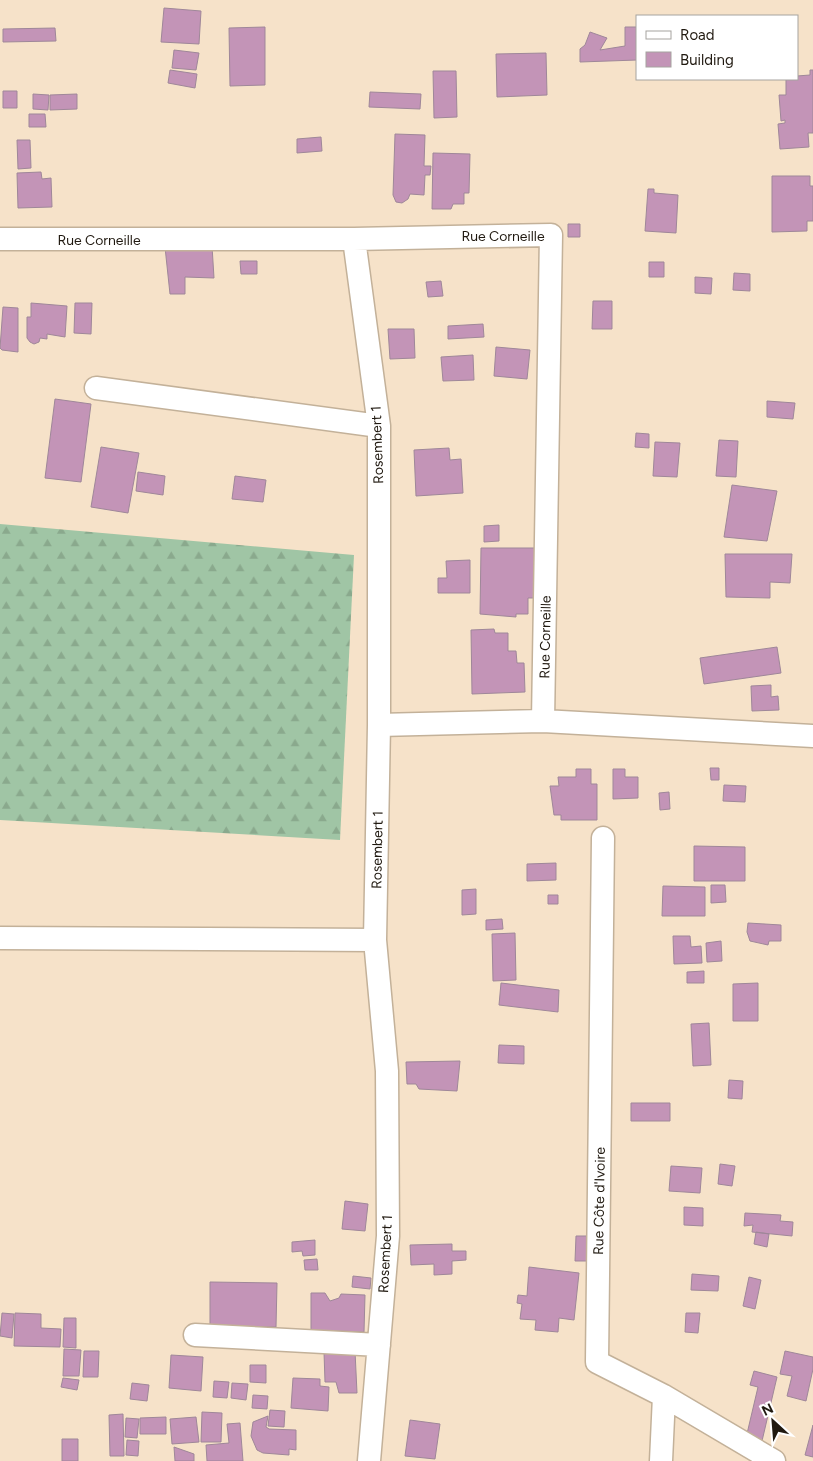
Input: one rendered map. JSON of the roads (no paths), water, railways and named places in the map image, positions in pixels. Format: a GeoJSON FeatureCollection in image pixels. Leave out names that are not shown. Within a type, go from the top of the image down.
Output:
{"type":"FeatureCollection","features":[{"type":"Feature","properties":{"kind":"street","name":"Rue Corneille"},"geometry":{"type":"LineString","coordinates":[[0,239],[354,239],[551,234],[543,721]]}},
{"type":"Feature","properties":{"kind":"street","name":"Rosembert 1"},"geometry":{"type":"LineString","coordinates":[[354,239],[379,426],[379,725],[375,940],[387,1081],[388,1236],[370,1461]]}},
{"type":"Feature","properties":{"kind":"street"},"geometry":{"type":"LineString","coordinates":[[96,388],[379,426]]}},
{"type":"Feature","properties":{"kind":"street"},"geometry":{"type":"LineString","coordinates":[[379,725],[543,721],[813,736]]}},
{"type":"Feature","properties":{"kind":"street","name":"Rue Côte d'Ivoire"},"geometry":{"type":"LineString","coordinates":[[603,838],[597,1362],[664,1396],[774,1461]]}},
{"type":"Feature","properties":{"kind":"street"},"geometry":{"type":"LineString","coordinates":[[0,938],[375,940]]}},
{"type":"Feature","properties":{"kind":"street"},"geometry":{"type":"LineString","coordinates":[[195,1335],[379,1345]]}},
{"type":"Feature","properties":{"kind":"street"},"geometry":{"type":"LineString","coordinates":[[661,1461],[664,1396]]}}]}
